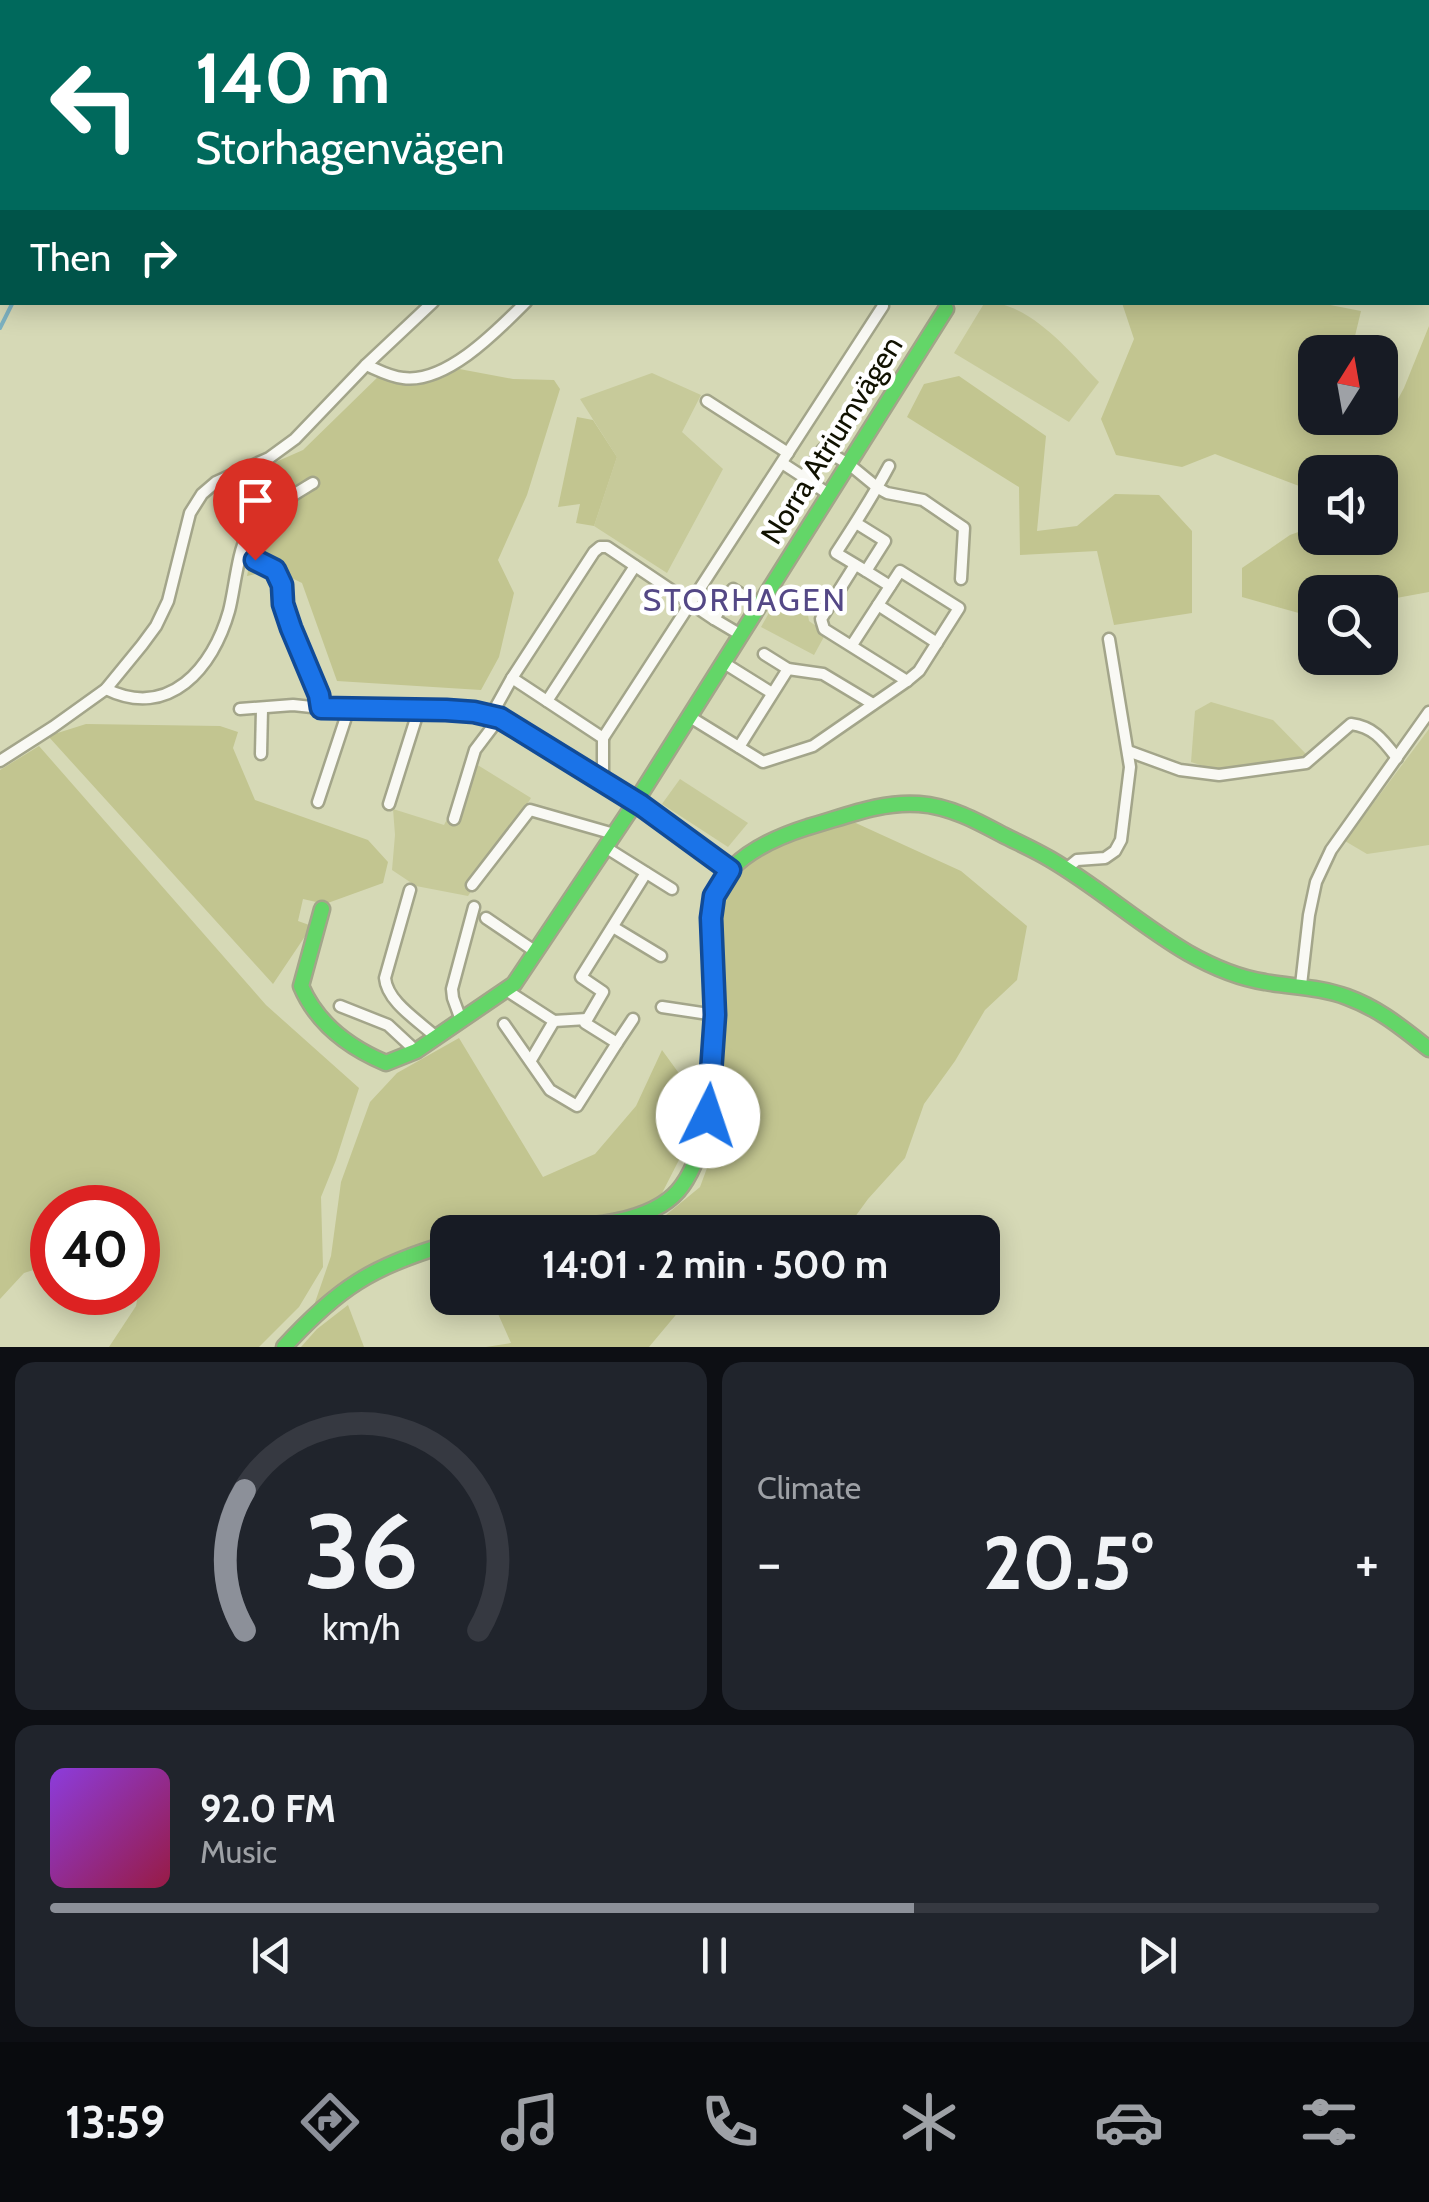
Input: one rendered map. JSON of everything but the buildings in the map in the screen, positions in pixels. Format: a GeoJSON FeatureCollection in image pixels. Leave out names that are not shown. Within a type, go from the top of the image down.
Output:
{"type":"FeatureCollection","features":[{"type":"Feature","properties":{"kind":"street"},"geometry":{"type":"LineString","coordinates":[[0,761],[106,688],[142,645],[168,601],[190,513],[202,494],[216,482],[269,458],[295,439],[431,305]]}},
{"type":"Feature","properties":{"kind":"street"},"geometry":{"type":"LineString","coordinates":[[366,365],[401,378],[433,374],[483,341],[523,305]]}},
{"type":"Feature","properties":{"kind":"street"},"geometry":{"type":"LineString","coordinates":[[604,784],[603,738],[883,306]]}},
{"type":"Feature","properties":{"kind":"street","name":"Norra Atriumvägen"},"geometry":{"type":"LineString","coordinates":[[416,1051],[514,984],[635,803],[946,309]]}},
{"type":"Feature","properties":{"kind":"street"},"geometry":{"type":"LineString","coordinates":[[708,400],[830,496]]}},
{"type":"Feature","properties":{"kind":"street"},"geometry":{"type":"LineString","coordinates":[[800,434],[878,488],[923,500],[964,528],[961,579]]}},
{"type":"Feature","properties":{"kind":"street"},"geometry":{"type":"LineString","coordinates":[[805,478],[823,449]]}},
{"type":"Feature","properties":{"kind":"street"},"geometry":{"type":"LineString","coordinates":[[889,466],[836,553],[890,586]]}},
{"type":"Feature","properties":{"kind":"street"},"geometry":{"type":"LineString","coordinates":[[106,688],[121,696],[166,695],[203,668],[229,612],[245,538],[262,519],[312,483]]}},
{"type":"Feature","properties":{"kind":"street"},"geometry":{"type":"LineString","coordinates":[[856,523],[884,541],[821,619],[824,629],[907,680]]}},
{"type":"Feature","properties":{"kind":"street"},"geometry":{"type":"LineString","coordinates":[[454,819],[475,750],[496,716],[512,678],[600,547],[607,547],[741,635]]}},
{"type":"Feature","properties":{"kind":"street"},"geometry":{"type":"LineString","coordinates":[[241,557],[275,570],[282,585],[283,604],[321,708]]}},
{"type":"Feature","properties":{"kind":"street"},"geometry":{"type":"LineString","coordinates":[[547,702],[635,566]]}},
{"type":"Feature","properties":{"kind":"street"},"geometry":{"type":"LineString","coordinates":[[690,717],[764,762],[813,746],[918,671],[958,608],[900,571],[852,646]]}},
{"type":"Feature","properties":{"kind":"street"},"geometry":{"type":"LineString","coordinates":[[714,619],[733,589],[760,606]]}},
{"type":"Feature","properties":{"kind":"street"},"geometry":{"type":"LineString","coordinates":[[878,605],[937,642]]}},
{"type":"Feature","properties":{"kind":"street"},"geometry":{"type":"LineString","coordinates":[[1066,869],[1077,860],[1106,858],[1115,852],[1120,840],[1130,767],[1109,639]]}},
{"type":"Feature","properties":{"kind":"street"},"geometry":{"type":"LineString","coordinates":[[764,654],[788,668],[823,674],[873,704]]}},
{"type":"Feature","properties":{"kind":"street"},"geometry":{"type":"LineString","coordinates":[[724,662],[772,694]]}},
{"type":"Feature","properties":{"kind":"street"},"geometry":{"type":"LineString","coordinates":[[740,747],[788,668]]}},
{"type":"Feature","properties":{"kind":"street"},"geometry":{"type":"LineString","coordinates":[[512,678],[603,738]]}},
{"type":"Feature","properties":{"kind":"street"},"geometry":{"type":"LineString","coordinates":[[318,802],[349,708]]}},
{"type":"Feature","properties":{"kind":"street"},"geometry":{"type":"LineString","coordinates":[[240,709],[419,709],[496,716],[635,803],[730,870]]}},
{"type":"Feature","properties":{"kind":"street"},"geometry":{"type":"LineString","coordinates":[[261,754],[262,709]]}},
{"type":"Feature","properties":{"kind":"street"},"geometry":{"type":"LineString","coordinates":[[389,804],[419,709]]}},
{"type":"Feature","properties":{"kind":"street"},"geometry":{"type":"LineString","coordinates":[[1301,985],[1316,882],[1331,850],[1429,712]]}},
{"type":"Feature","properties":{"kind":"street"},"geometry":{"type":"LineString","coordinates":[[1128,751],[1180,770],[1219,775],[1306,763],[1351,724],[1379,734],[1396,758]]}},
{"type":"Feature","properties":{"kind":"street"},"geometry":{"type":"LineString","coordinates":[[639,1215],[663,1205],[679,1190],[692,1169],[705,1129],[715,1015],[711,918],[714,896],[730,870],[785,834],[880,806],[918,804],[949,810],[985,826],[1066,869],[1188,954],[1264,982],[1301,985],[1345,996],[1382,1012],[1429,1050]]}},
{"type":"Feature","properties":{"kind":"street"},"geometry":{"type":"LineString","coordinates":[[472,885],[530,810],[610,841],[646,873],[672,889]]}},
{"type":"Feature","properties":{"kind":"street"},"geometry":{"type":"LineString","coordinates":[[617,1042],[585,1022],[603,992],[581,977],[646,873]]}},
{"type":"Feature","properties":{"kind":"street"},"geometry":{"type":"LineString","coordinates":[[410,890],[385,978],[386,987],[436,1037]]}},
{"type":"Feature","properties":{"kind":"street"},"geometry":{"type":"LineString","coordinates":[[461,1020],[452,989],[474,907]]}},
{"type":"Feature","properties":{"kind":"street"},"geometry":{"type":"LineString","coordinates":[[322,910],[302,986],[305,998],[371,1063],[416,1051],[388,1025],[340,1006]]}},
{"type":"Feature","properties":{"kind":"street"},"geometry":{"type":"LineString","coordinates":[[486,918],[536,952]]}},
{"type":"Feature","properties":{"kind":"street"},"geometry":{"type":"LineString","coordinates":[[612,926],[661,956]]}},
{"type":"Feature","properties":{"kind":"street"},"geometry":{"type":"LineString","coordinates":[[506,990],[554,1021],[587,1019]]}},
{"type":"Feature","properties":{"kind":"street"},"geometry":{"type":"LineString","coordinates":[[662,1006],[715,1015]]}},
{"type":"Feature","properties":{"kind":"street"},"geometry":{"type":"LineString","coordinates":[[504,1024],[550,1090],[577,1106],[633,1019]]}},
{"type":"Feature","properties":{"kind":"street"},"geometry":{"type":"LineString","coordinates":[[531,1060],[554,1021]]}},
{"type":"Feature","properties":{"kind":"street"},"geometry":{"type":"LineString","coordinates":[[284,1347],[324,1304],[344,1289],[378,1269],[430,1249]]}},
{"type":"Feature","properties":{"kind":"green space"},"geometry":{"type":"Polygon","coordinates":[[[983,305],[1005,305],[1048,331],[1099,382],[1069,422],[954,353],[983,305]]]}},
{"type":"Feature","properties":{"kind":"green space"},"geometry":{"type":"Polygon","coordinates":[[[1123,305],[1330,305],[1361,311],[1355,335],[1298,335],[1298,435],[1398,435],[1398,399],[1429,326],[1429,592],[1398,598],[1398,575],[1298,575],[1298,613],[1242,597],[1242,568],[1298,532],[1298,555],[1398,555],[1398,455],[1298,455],[1298,486],[1215,454],[1182,467],[1116,455],[1101,419],[1134,339],[1123,305]]]}},
{"type":"Feature","properties":{"kind":"green space"},"geometry":{"type":"Polygon","coordinates":[[[454,368],[513,379],[554,380],[560,389],[527,495],[498,560],[514,593],[499,657],[481,690],[337,681],[302,583],[275,570],[247,576],[269,465],[303,450],[384,371],[410,374],[454,368]]]}},
{"type":"Feature","properties":{"kind":"green space"},"geometry":{"type":"Polygon","coordinates":[[[652,373],[701,395],[682,432],[723,469],[667,573],[594,526],[617,457],[580,399],[652,373]]]}},
{"type":"Feature","properties":{"kind":"green space"},"geometry":{"type":"Polygon","coordinates":[[[959,376],[1046,436],[1037,531],[1077,526],[1115,494],[1159,495],[1192,531],[1192,613],[1114,625],[1097,551],[1020,555],[1019,487],[907,417],[924,384],[959,376]]]}},
{"type":"Feature","properties":{"kind":"green space"},"geometry":{"type":"Polygon","coordinates":[[[577,417],[593,420],[617,457],[594,526],[576,523],[580,504],[558,507],[577,417]]]}},
{"type":"Feature","properties":{"kind":"green space"},"geometry":{"type":"Polygon","coordinates":[[[779,595],[807,610],[809,621],[826,633],[814,655],[761,627],[779,595]]]}},
{"type":"Feature","properties":{"kind":"green space"},"geometry":{"type":"Polygon","coordinates":[[[1211,702],[1273,720],[1307,755],[1299,761],[1219,771],[1191,762],[1195,711],[1211,702]]]}},
{"type":"Feature","properties":{"kind":"green space"},"geometry":{"type":"Polygon","coordinates":[[[86,724],[220,726],[238,732],[233,748],[255,800],[368,840],[388,862],[383,883],[325,904],[303,899],[298,921],[312,926],[273,984],[48,736],[86,724]]]}},
{"type":"Feature","properties":{"kind":"green space"},"geometry":{"type":"Polygon","coordinates":[[[1429,729],[1429,845],[1367,854],[1345,841],[1429,729]]]}},
{"type":"Feature","properties":{"kind":"green space"},"geometry":{"type":"Polygon","coordinates":[[[39,746],[266,1005],[359,1088],[321,1197],[323,1267],[299,1307],[259,1347],[109,1347],[130,1315],[160,1315],[160,1185],[30,1185],[30,1271],[0,1299],[0,770],[39,746]]]}},
{"type":"Feature","properties":{"kind":"green space"},"geometry":{"type":"Polygon","coordinates":[[[476,764],[531,798],[468,896],[416,886],[392,870],[393,809],[444,825],[476,764]]]}},
{"type":"Feature","properties":{"kind":"green space"},"geometry":{"type":"Polygon","coordinates":[[[680,779],[748,823],[728,847],[662,804],[680,779]]]}},
{"type":"Feature","properties":{"kind":"green space"},"geometry":{"type":"Polygon","coordinates":[[[847,819],[961,871],[1027,926],[1017,980],[985,1010],[924,1104],[905,1158],[856,1215],[666,1215],[700,1187],[723,1125],[724,906],[737,865],[773,842],[847,819]]]}},
{"type":"Feature","properties":{"kind":"green space"},"geometry":{"type":"Polygon","coordinates":[[[459,1038],[543,1177],[595,1154],[636,1106],[662,1050],[694,1094],[680,1158],[659,1199],[608,1215],[430,1215],[430,1244],[379,1263],[310,1317],[331,1256],[341,1182],[370,1102],[397,1073],[459,1038]]]}},
{"type":"Feature","properties":{"kind":"green space"},"geometry":{"type":"Polygon","coordinates":[[[348,1305],[364,1347],[301,1347],[317,1329],[348,1305]]]}},
{"type":"Feature","properties":{"kind":"green space"},"geometry":{"type":"Polygon","coordinates":[[[499,1315],[676,1315],[649,1347],[486,1347],[511,1343],[499,1315]]]}},
{"type":"Feature","properties":{"kind":"waterway"},"geometry":{"type":"LineString","coordinates":[[0,328],[12,305]]}},
{"type":"Feature","properties":{"kind":"traffic: fast"},"geometry":{"type":"LineString","coordinates":[[322,909],[301,986],[316,1012],[335,1033],[386,1063],[416,1051],[514,984],[635,803],[946,309]]}},
{"type":"Feature","properties":{"kind":"traffic: fast"},"geometry":{"type":"LineString","coordinates":[[639,1215],[663,1204],[678,1191],[701,1145],[712,1086],[710,914],[721,883],[741,860],[781,837],[877,807],[919,804],[962,815],[1050,859],[1170,942],[1206,962],[1255,980],[1347,997],[1380,1013],[1429,1049]]}},
{"type":"Feature","properties":{"kind":"traffic: fast"},"geometry":{"type":"LineString","coordinates":[[284,1347],[321,1310],[357,1282],[430,1250]]}},
{"type":"Feature","properties":{"kind":"district","name":"STORHAGEN"},"geometry":{"type":"Point","coordinates":[745,600]}},
{"type":"Feature","properties":{"kind":"route"},"geometry":{"type":"LineString","coordinates":[[255,560],[275,570],[282,585],[283,604],[321,708],[492,714],[641,805],[730,870],[714,896],[711,918],[715,1015],[708,1116]]}}]}
